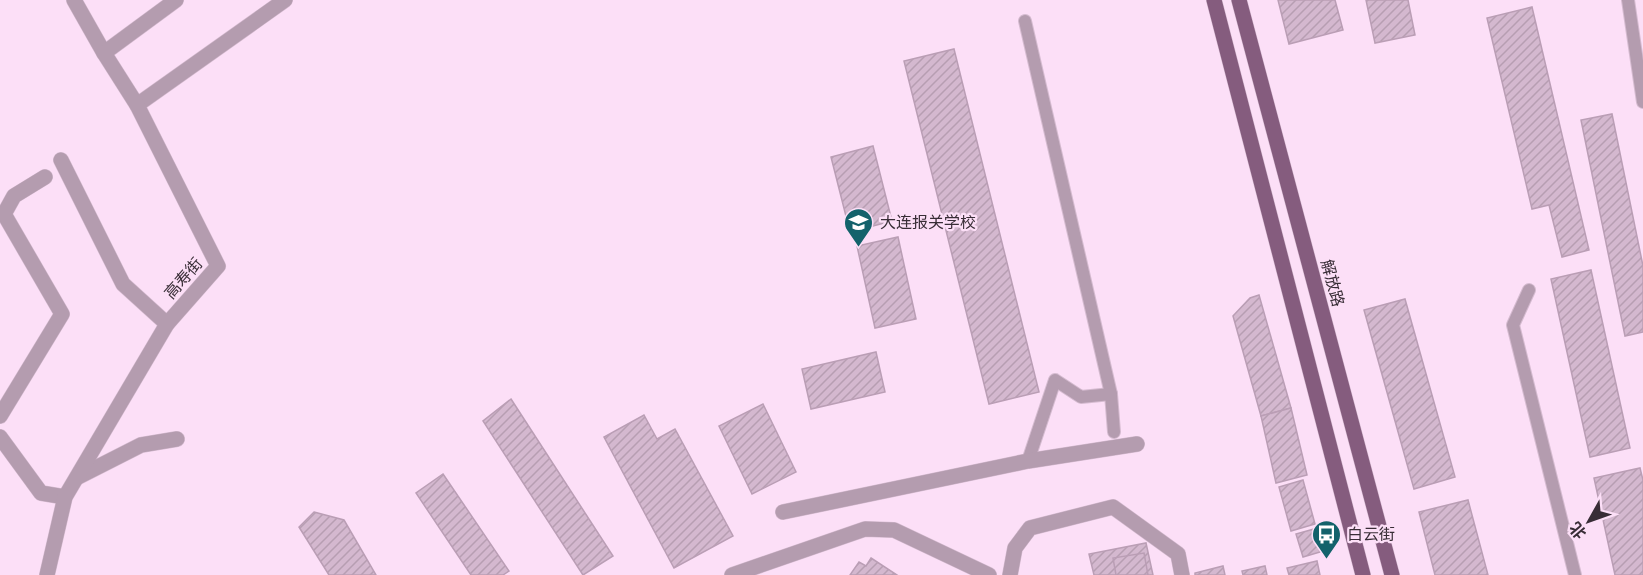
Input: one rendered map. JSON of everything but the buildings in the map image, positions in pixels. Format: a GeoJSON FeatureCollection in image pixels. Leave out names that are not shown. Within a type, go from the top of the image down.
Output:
{"type":"FeatureCollection","features":[{"type":"Feature","properties":{"kind":"main road"},"geometry":{"type":"LineString","coordinates":[[1214,0],[1363,575]]}},
{"type":"Feature","properties":{"kind":"main road","name":"解放路"},"geometry":{"type":"LineString","coordinates":[[1239,0],[1392,575]]}},
{"type":"Feature","properties":{"kind":"street","name":"高寿街"},"geometry":{"type":"LineString","coordinates":[[47,575],[65,497],[167,324],[218,266],[137,105],[74,0]]}},
{"type":"Feature","properties":{"kind":"street"},"geometry":{"type":"LineString","coordinates":[[104,53],[176,0]]}},
{"type":"Feature","properties":{"kind":"street"},"geometry":{"type":"LineString","coordinates":[[137,105],[285,0]]}},
{"type":"Feature","properties":{"kind":"street"},"geometry":{"type":"LineString","coordinates":[[61,160],[123,284],[167,324]]}},
{"type":"Feature","properties":{"kind":"street"},"geometry":{"type":"LineString","coordinates":[[0,416],[62,314],[4,214],[14,196],[45,177]]}},
{"type":"Feature","properties":{"kind":"street"},"geometry":{"type":"LineString","coordinates":[[0,436],[42,493],[65,497]]}},
{"type":"Feature","properties":{"kind":"street"},"geometry":{"type":"LineString","coordinates":[[78,477],[141,445],[177,439]]}},
{"type":"Feature","properties":{"kind":"street"},"geometry":{"type":"LineString","coordinates":[[783,512],[1028,461],[1137,444]]}},
{"type":"Feature","properties":{"kind":"street"},"geometry":{"type":"LineString","coordinates":[[1010,575],[1015,548],[1030,528],[1113,507],[1178,554],[1182,575]]}},
{"type":"Feature","properties":{"kind":"street"},"geometry":{"type":"LineString","coordinates":[[732,575],[865,529],[894,530],[989,575]]}},
{"type":"Feature","properties":{"kind":"lane"},"geometry":{"type":"LineString","coordinates":[[1628,0],[1643,102]]}},
{"type":"Feature","properties":{"kind":"lane"},"geometry":{"type":"LineString","coordinates":[[1025,21],[1110,394],[1114,432]]}},
{"type":"Feature","properties":{"kind":"lane"},"geometry":{"type":"LineString","coordinates":[[1529,290],[1513,325],[1575,575]]}},
{"type":"Feature","properties":{"kind":"lane"},"geometry":{"type":"LineString","coordinates":[[1028,461],[1055,380],[1081,397],[1110,394]]}},
{"type":"Feature","properties":{"kind":"place","name":"大连报关学校"},"geometry":{"type":"Point","coordinates":[859,248]}},
{"type":"Feature","properties":{"kind":"place","name":"白云街"},"geometry":{"type":"Point","coordinates":[1326,560]}}]}
